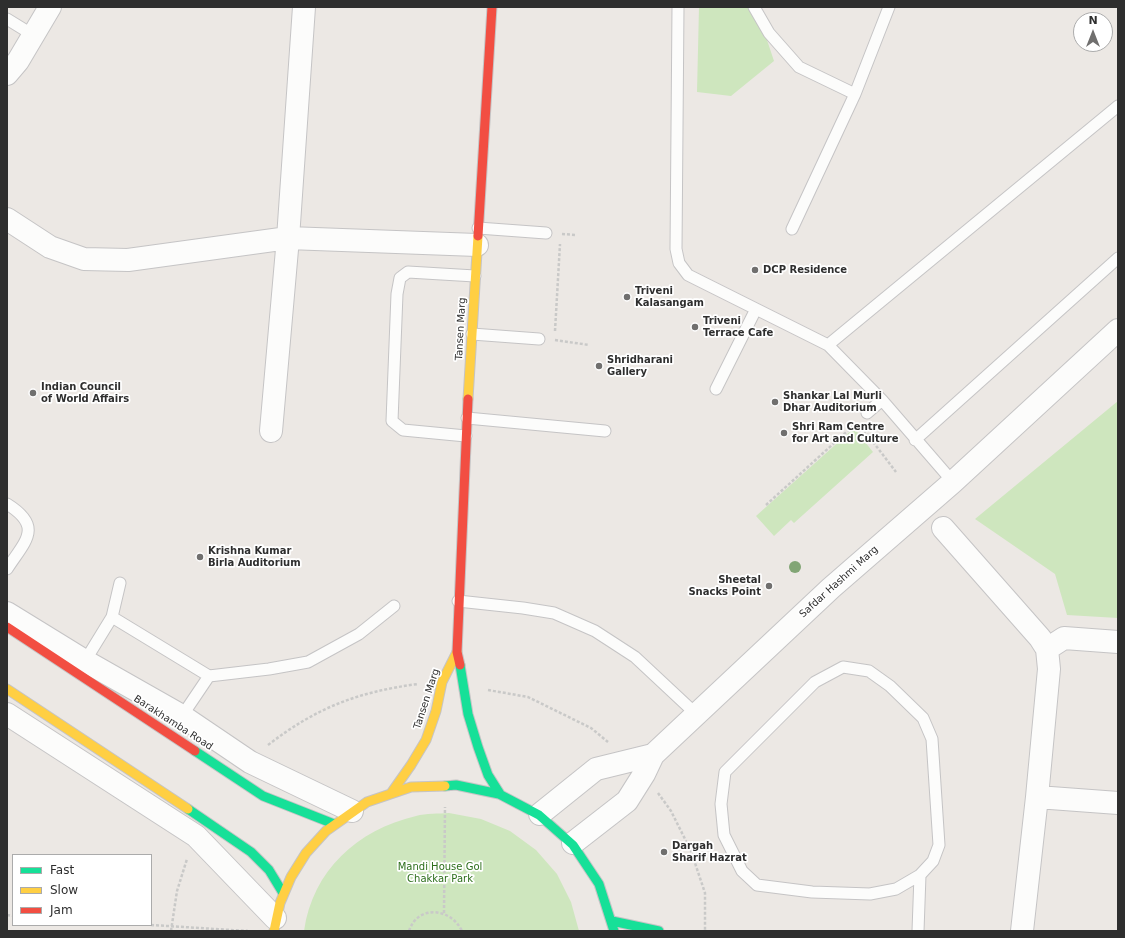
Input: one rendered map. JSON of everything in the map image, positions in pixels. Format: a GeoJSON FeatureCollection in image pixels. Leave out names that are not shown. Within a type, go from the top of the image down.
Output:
{"type":"FeatureCollection","features":[{"type":"Feature","properties":{"kind":"main road","name":"Tansen Marg"},"geometry":{"type":"LineString","coordinates":[[492,7],[477,236],[456,652],[464,685],[468,714],[478,747],[488,775],[500,794]]}},
{"type":"Feature","properties":{"kind":"main road","name":"Barakhamba Road"},"geometry":{"type":"LineString","coordinates":[[7,627],[263,796],[334,824]]}},
{"type":"Feature","properties":{"kind":"main road","name":"Tansen Marg"},"geometry":{"type":"LineString","coordinates":[[392,792],[426,740],[436,711],[442,682],[456,652]]}},
{"type":"Feature","properties":{"kind":"main road"},"geometry":{"type":"LineString","coordinates":[[7,690],[205,820],[251,852],[269,870],[283,893]]}},
{"type":"Feature","properties":{"kind":"main road"},"geometry":{"type":"LineString","coordinates":[[275,924],[283,893],[292,873],[304,855],[334,824],[371,800],[392,792],[413,788],[446,785],[479,788],[500,794],[521,803],[540,814],[557,827],[587,860],[598,879],[606,900],[614,931]]}},
{"type":"Feature","properties":{"kind":"main road"},"geometry":{"type":"LineString","coordinates":[[612,921],[659,931]]}},
{"type":"Feature","properties":{"kind":"street"},"geometry":{"type":"LineString","coordinates":[[7,74],[18,61],[50,7]]}},
{"type":"Feature","properties":{"kind":"street"},"geometry":{"type":"LineString","coordinates":[[271,431],[288,238],[304,7]]}},
{"type":"Feature","properties":{"kind":"street"},"geometry":{"type":"LineString","coordinates":[[7,219],[50,247],[84,259],[128,260],[288,238],[477,236]]}},
{"type":"Feature","properties":{"kind":"street","name":"Safdar Hashmi Marg"},"geometry":{"type":"LineString","coordinates":[[573,843],[627,801],[637,767],[653,755],[830,588],[953,482],[1118,330]]}},
{"type":"Feature","properties":{"kind":"street"},"geometry":{"type":"LineString","coordinates":[[943,528],[1040,638],[1047,649],[1049,669],[1037,798],[1022,931]]}},
{"type":"Feature","properties":{"kind":"street"},"geometry":{"type":"LineString","coordinates":[[7,613],[85,661],[182,716],[250,762],[352,811]]}},
{"type":"Feature","properties":{"kind":"street"},"geometry":{"type":"LineString","coordinates":[[1047,649],[1064,638],[1118,642]]}},
{"type":"Feature","properties":{"kind":"street"},"geometry":{"type":"LineString","coordinates":[[7,714],[196,836],[275,924]]}},
{"type":"Feature","properties":{"kind":"street"},"geometry":{"type":"LineString","coordinates":[[540,814],[596,769],[637,767]]}},
{"type":"Feature","properties":{"kind":"street"},"geometry":{"type":"LineString","coordinates":[[1037,798],[1118,803]]}},
{"type":"Feature","properties":{"kind":"lane"},"geometry":{"type":"LineString","coordinates":[[678,7],[676,249],[679,263],[688,275],[828,345],[882,400],[953,482]]}},
{"type":"Feature","properties":{"kind":"lane"},"geometry":{"type":"LineString","coordinates":[[754,7],[769,33],[799,68],[855,94]]}},
{"type":"Feature","properties":{"kind":"lane"},"geometry":{"type":"LineString","coordinates":[[792,229],[855,94],[890,7]]}},
{"type":"Feature","properties":{"kind":"lane"},"geometry":{"type":"LineString","coordinates":[[7,19],[33,35]]}},
{"type":"Feature","properties":{"kind":"lane"},"geometry":{"type":"LineString","coordinates":[[828,345],[1118,106]]}},
{"type":"Feature","properties":{"kind":"lane"},"geometry":{"type":"LineString","coordinates":[[477,236],[546,233]]}},
{"type":"Feature","properties":{"kind":"lane"},"geometry":{"type":"LineString","coordinates":[[916,440],[1118,258]]}},
{"type":"Feature","properties":{"kind":"lane"},"geometry":{"type":"LineString","coordinates":[[466,436],[402,430],[392,421],[397,294],[400,278],[408,272],[475,276]]}},
{"type":"Feature","properties":{"kind":"lane"},"geometry":{"type":"LineString","coordinates":[[716,389],[756,309]]}},
{"type":"Feature","properties":{"kind":"lane"},"geometry":{"type":"LineString","coordinates":[[472,334],[539,338]]}},
{"type":"Feature","properties":{"kind":"lane"},"geometry":{"type":"LineString","coordinates":[[866,413],[882,400]]}},
{"type":"Feature","properties":{"kind":"lane"},"geometry":{"type":"LineString","coordinates":[[467,418],[605,431]]}},
{"type":"Feature","properties":{"kind":"lane"},"geometry":{"type":"LineString","coordinates":[[7,504],[18,511],[28,522],[28,536],[7,569]]}},
{"type":"Feature","properties":{"kind":"lane"},"geometry":{"type":"LineString","coordinates":[[85,661],[112,617],[120,583]]}},
{"type":"Feature","properties":{"kind":"lane"},"geometry":{"type":"LineString","coordinates":[[458,602],[523,608],[554,613],[595,631],[635,657],[696,714]]}},
{"type":"Feature","properties":{"kind":"lane"},"geometry":{"type":"LineString","coordinates":[[112,617],[209,676],[269,669],[308,662],[359,634],[394,606]]}},
{"type":"Feature","properties":{"kind":"lane"},"geometry":{"type":"LineString","coordinates":[[918,931],[920,875],[933,861],[939,845],[932,739],[923,718],[890,686],[869,671],[843,667],[815,682],[725,772],[722,804],[724,835],[742,871],[758,885],[812,892],[870,894],[896,890],[920,875]]}},
{"type":"Feature","properties":{"kind":"lane"},"geometry":{"type":"LineString","coordinates":[[182,716],[209,676]]}},
{"type":"Feature","properties":{"kind":"path"},"geometry":{"type":"LineString","coordinates":[[560,241],[554,340],[589,345]]}},
{"type":"Feature","properties":{"kind":"path"},"geometry":{"type":"LineString","coordinates":[[766,505],[858,422]]}},
{"type":"Feature","properties":{"kind":"path"},"geometry":{"type":"LineString","coordinates":[[862,428],[896,472]]}},
{"type":"Feature","properties":{"kind":"path"},"geometry":{"type":"LineString","coordinates":[[250,762],[260,751],[289,729],[320,711],[353,697],[388,688],[442,682]]}},
{"type":"Feature","properties":{"kind":"path"},"geometry":{"type":"LineString","coordinates":[[464,685],[528,697],[591,728],[637,767],[671,811],[691,851],[705,893],[705,931]]}},
{"type":"Feature","properties":{"kind":"path"},"geometry":{"type":"LineString","coordinates":[[444,913],[446,785]]}},
{"type":"Feature","properties":{"kind":"path"},"geometry":{"type":"LineString","coordinates":[[171,931],[177,891],[188,854],[196,836]]}},
{"type":"Feature","properties":{"kind":"path"},"geometry":{"type":"LineString","coordinates":[[409,931],[417,919],[425,914],[434,912],[444,913],[452,917],[459,924],[462,931]]}},
{"type":"Feature","properties":{"kind":"path"},"geometry":{"type":"LineString","coordinates":[[152,925],[248,931]]}},
{"type":"Feature","properties":{"kind":"green space"},"geometry":{"type":"Polygon","coordinates":[[[699,7],[756,7],[774,61],[731,96],[697,92],[699,7]]]}},
{"type":"Feature","properties":{"kind":"green space"},"geometry":{"type":"Polygon","coordinates":[[[1118,401],[1118,618],[1067,615],[1055,574],[975,519],[1118,401]]]}},
{"type":"Feature","properties":{"kind":"green space"},"geometry":{"type":"Polygon","coordinates":[[[854,428],[873,452],[794,523],[791,520],[774,536],[756,516],[854,428]]]}},
{"type":"Feature","properties":{"kind":"green space","name":"Mandi House Gol Chakkar Park"},"geometry":{"type":"Polygon","coordinates":[[[449,813],[481,819],[510,831],[536,850],[557,874],[571,902],[579,931],[304,931],[309,909],[317,889],[328,871],[341,856],[357,842],[375,831],[395,822],[420,815],[449,813]]]}},
{"type":"Feature","properties":{"kind":"traffic: fast"},"geometry":{"type":"LineString","coordinates":[[460,665],[468,714],[478,747],[488,775],[500,794]]}},
{"type":"Feature","properties":{"kind":"traffic: fast"},"geometry":{"type":"LineString","coordinates":[[195,751],[263,796],[334,824]]}},
{"type":"Feature","properties":{"kind":"traffic: fast"},"geometry":{"type":"LineString","coordinates":[[445,786],[456,785],[499,794],[539,815],[573,845],[599,884],[614,931]]}},
{"type":"Feature","properties":{"kind":"traffic: fast"},"geometry":{"type":"LineString","coordinates":[[188,809],[251,852],[269,870],[283,893]]}},
{"type":"Feature","properties":{"kind":"traffic: fast"},"geometry":{"type":"LineString","coordinates":[[612,921],[659,931]]}},
{"type":"Feature","properties":{"kind":"traffic: slow"},"geometry":{"type":"LineString","coordinates":[[468,399],[478,236]]}},
{"type":"Feature","properties":{"kind":"traffic: slow"},"geometry":{"type":"LineString","coordinates":[[392,792],[426,740],[436,711],[442,682],[457,652]]}},
{"type":"Feature","properties":{"kind":"traffic: slow"},"geometry":{"type":"LineString","coordinates":[[7,689],[188,809]]}},
{"type":"Feature","properties":{"kind":"traffic: slow"},"geometry":{"type":"LineString","coordinates":[[274,931],[280,903],[291,877],[306,853],[326,831],[367,802],[411,787],[445,786]]}},
{"type":"Feature","properties":{"kind":"traffic: jam"},"geometry":{"type":"LineString","coordinates":[[478,236],[492,7]]}},
{"type":"Feature","properties":{"kind":"traffic: jam"},"geometry":{"type":"LineString","coordinates":[[460,665],[457,652],[468,399]]}},
{"type":"Feature","properties":{"kind":"traffic: jam"},"geometry":{"type":"LineString","coordinates":[[7,627],[195,751]]}},
{"type":"Feature","properties":{"kind":"place","name":"DCP Residence"},"geometry":{"type":"Point","coordinates":[755,270]}},
{"type":"Feature","properties":{"kind":"place","name":"Triveni Kalasangam"},"geometry":{"type":"Point","coordinates":[627,297]}},
{"type":"Feature","properties":{"kind":"place","name":"Triveni Terrace Cafe"},"geometry":{"type":"Point","coordinates":[695,327]}},
{"type":"Feature","properties":{"kind":"place","name":"Shridharani Gallery"},"geometry":{"type":"Point","coordinates":[599,366]}},
{"type":"Feature","properties":{"kind":"place","name":"Indian Council of World Affairs"},"geometry":{"type":"Point","coordinates":[33,393]}},
{"type":"Feature","properties":{"kind":"place","name":"Shankar Lal Murli Dhar Auditorium"},"geometry":{"type":"Point","coordinates":[775,402]}},
{"type":"Feature","properties":{"kind":"place","name":"Shri Ram Centre for Art and Culture"},"geometry":{"type":"Point","coordinates":[784,433]}},
{"type":"Feature","properties":{"kind":"place","name":"Krishna Kumar Birla Auditorium"},"geometry":{"type":"Point","coordinates":[200,557]}},
{"type":"Feature","properties":{"kind":"place","name":"Sheetal Snacks Point"},"geometry":{"type":"Point","coordinates":[769,586]}},
{"type":"Feature","properties":{"kind":"place","name":"Dargah Sharif Hazrat"},"geometry":{"type":"Point","coordinates":[664,852]}}]}
